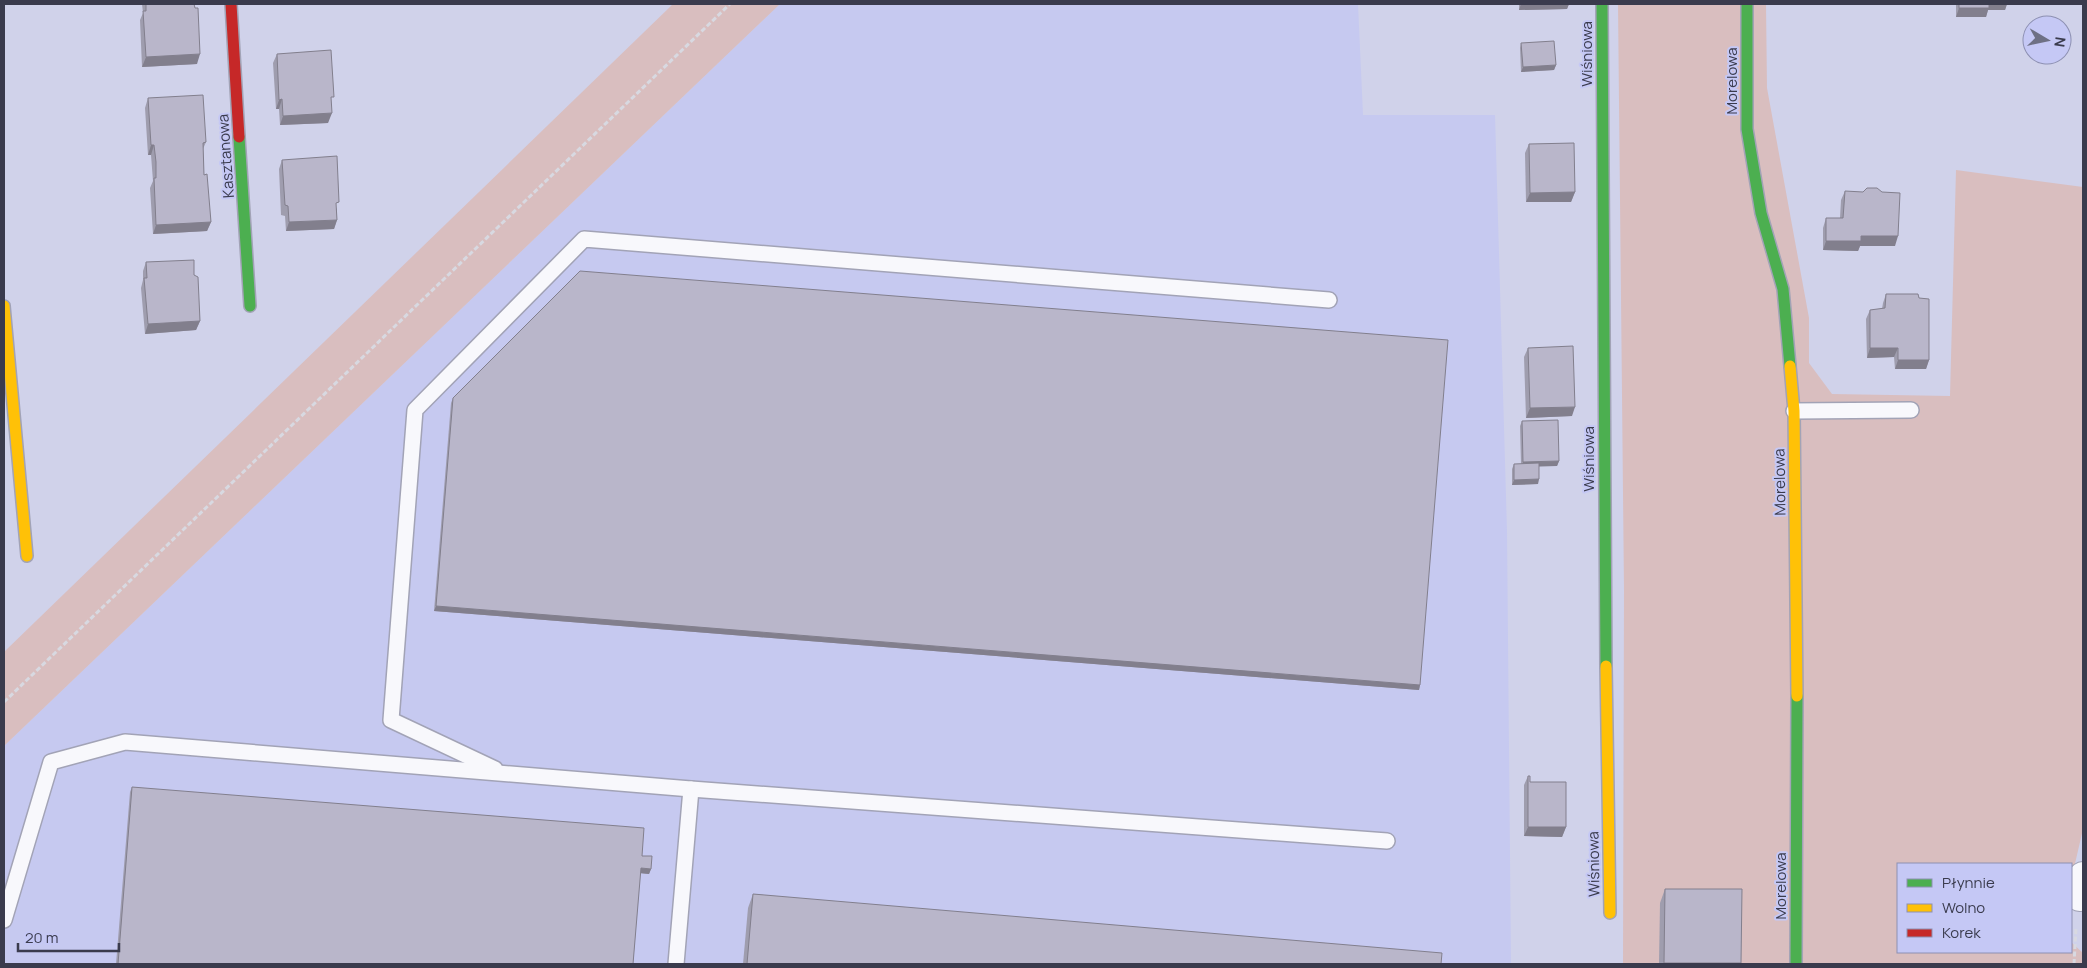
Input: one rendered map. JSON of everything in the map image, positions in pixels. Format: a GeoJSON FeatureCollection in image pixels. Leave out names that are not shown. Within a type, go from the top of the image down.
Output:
{"type":"FeatureCollection","features":[{"type":"Feature","properties":{"kind":"street","name":"Kasztanowa"},"geometry":{"type":"LineString","coordinates":[[231,4],[250,306]]}},
{"type":"Feature","properties":{"kind":"street","name":"Wiśniowa"},"geometry":{"type":"LineString","coordinates":[[1602,4],[1604,550],[1610,913]]}},
{"type":"Feature","properties":{"kind":"street","name":"Morelowa"},"geometry":{"type":"LineString","coordinates":[[1747,4],[1747,129],[1761,213],[1782,288],[1794,410],[1797,751],[1796,964]]}},
{"type":"Feature","properties":{"kind":"street"},"geometry":{"type":"LineString","coordinates":[[4,306],[27,556]]}},
{"type":"Feature","properties":{"kind":"lane"},"geometry":{"type":"LineString","coordinates":[[506,774],[391,720],[415,410],[584,239],[1329,300]]}},
{"type":"Feature","properties":{"kind":"lane"},"geometry":{"type":"LineString","coordinates":[[1794,410],[1911,410]]}},
{"type":"Feature","properties":{"kind":"lane"},"geometry":{"type":"LineString","coordinates":[[4,920],[51,762],[125,742],[691,789],[1387,841]]}},
{"type":"Feature","properties":{"kind":"lane"},"geometry":{"type":"LineString","coordinates":[[676,964],[691,789]]}},
{"type":"Feature","properties":{"kind":"path"},"geometry":{"type":"LineString","coordinates":[[4,702],[730,4]]}},
{"type":"Feature","properties":{"kind":"path"},"geometry":{"type":"LineString","coordinates":[[2074,964],[2082,887]]}},
{"type":"Feature","properties":{"kind":"shaded area"},"geometry":{"type":"Polygon","coordinates":[[[673,4],[780,4],[4,746],[4,652],[673,4]]]}},
{"type":"Feature","properties":{"kind":"shaded area"},"geometry":{"type":"Polygon","coordinates":[[[780,4],[1358,4],[1363,115],[1495,115],[1507,531],[1511,964],[4,964],[4,746],[780,4]]]}},
{"type":"Feature","properties":{"kind":"shaded area"},"geometry":{"type":"Polygon","coordinates":[[[1618,4],[1766,4],[1767,88],[1809,318],[1809,363],[1832,394],[1950,396],[1956,170],[2083,187],[2083,829],[2072,877],[2072,863],[1897,863],[1897,953],[2072,953],[2072,943],[2083,953],[2083,964],[1623,964],[1624,590],[1618,4]]]}},
{"type":"Feature","properties":{"kind":"building"},"geometry":{"type":"Polygon","coordinates":[[[146,4],[194,4],[195,8],[198,8],[200,54],[146,57],[143,11],[146,11],[146,4]]]}},
{"type":"Feature","properties":{"kind":"building"},"geometry":{"type":"Polygon","coordinates":[[[1959,4],[1989,4],[1989,8],[1959,8],[1959,4]]]}},
{"type":"Feature","properties":{"kind":"building"},"geometry":{"type":"Polygon","coordinates":[[[1554,41],[1556,65],[1523,67],[1521,43],[1554,41]]]}},
{"type":"Feature","properties":{"kind":"building"},"geometry":{"type":"Polygon","coordinates":[[[331,50],[334,97],[331,97],[332,113],[283,116],[282,99],[279,100],[277,54],[331,50]]]}},
{"type":"Feature","properties":{"kind":"building"},"geometry":{"type":"Polygon","coordinates":[[[203,95],[206,142],[203,143],[204,175],[207,174],[211,222],[156,225],[154,178],[156,178],[156,162],[154,145],[151,145],[148,98],[203,95]]]}},
{"type":"Feature","properties":{"kind":"building"},"geometry":{"type":"Polygon","coordinates":[[[1574,143],[1575,192],[1530,193],[1529,144],[1574,143]]]}},
{"type":"Feature","properties":{"kind":"building"},"geometry":{"type":"Polygon","coordinates":[[[337,156],[339,202],[336,203],[337,220],[289,222],[288,206],[285,205],[282,160],[337,156]]]}},
{"type":"Feature","properties":{"kind":"building"},"geometry":{"type":"Polygon","coordinates":[[[1867,188],[1877,188],[1882,192],[1900,193],[1898,236],[1861,236],[1861,241],[1826,241],[1826,218],[1843,218],[1845,191],[1863,192],[1867,188]]]}},
{"type":"Feature","properties":{"kind":"building"},"geometry":{"type":"Polygon","coordinates":[[[194,260],[194,275],[198,277],[200,321],[148,324],[144,278],[147,278],[146,262],[194,260]]]}},
{"type":"Feature","properties":{"kind":"building"},"geometry":{"type":"Polygon","coordinates":[[[580,271],[1448,340],[1420,685],[436,606],[453,398],[580,271]]]}},
{"type":"Feature","properties":{"kind":"building"},"geometry":{"type":"Polygon","coordinates":[[[1886,294],[1918,294],[1919,298],[1929,299],[1929,360],[1898,360],[1898,348],[1870,348],[1870,310],[1885,308],[1886,294]]]}},
{"type":"Feature","properties":{"kind":"building"},"geometry":{"type":"Polygon","coordinates":[[[1573,346],[1575,407],[1530,408],[1528,348],[1573,346]]]}},
{"type":"Feature","properties":{"kind":"building"},"geometry":{"type":"Polygon","coordinates":[[[1558,420],[1559,461],[1523,462],[1522,421],[1558,420]]]}},
{"type":"Feature","properties":{"kind":"building"},"geometry":{"type":"Polygon","coordinates":[[[1539,463],[1539,479],[1514,480],[1514,464],[1539,463]]]}},
{"type":"Feature","properties":{"kind":"building"},"geometry":{"type":"Polygon","coordinates":[[[1528,776],[1530,776],[1530,782],[1566,782],[1566,827],[1528,827],[1528,776]]]}},
{"type":"Feature","properties":{"kind":"building"},"geometry":{"type":"Polygon","coordinates":[[[132,787],[644,828],[642,856],[652,856],[651,869],[641,868],[633,964],[118,964],[132,787]]]}},
{"type":"Feature","properties":{"kind":"building"},"geometry":{"type":"Polygon","coordinates":[[[1665,889],[1742,889],[1741,963],[1664,963],[1665,889]]]}},
{"type":"Feature","properties":{"kind":"building"},"geometry":{"type":"Polygon","coordinates":[[[753,894],[1442,953],[1441,964],[747,964],[753,894]]]}},
{"type":"Feature","properties":{"kind":"traffic: fast"},"geometry":{"type":"LineString","coordinates":[[1602,4],[1606,666]]}},
{"type":"Feature","properties":{"kind":"traffic: fast"},"geometry":{"type":"LineString","coordinates":[[1747,4],[1747,129],[1761,213],[1783,289],[1790,366]]}},
{"type":"Feature","properties":{"kind":"traffic: fast"},"geometry":{"type":"LineString","coordinates":[[239,137],[250,306]]}},
{"type":"Feature","properties":{"kind":"traffic: fast"},"geometry":{"type":"LineString","coordinates":[[1796,964],[1797,696]]}},
{"type":"Feature","properties":{"kind":"traffic: slow"},"geometry":{"type":"LineString","coordinates":[[4,306],[27,556]]}},
{"type":"Feature","properties":{"kind":"traffic: slow"},"geometry":{"type":"LineString","coordinates":[[1790,366],[1794,411],[1797,696]]}},
{"type":"Feature","properties":{"kind":"traffic: slow"},"geometry":{"type":"LineString","coordinates":[[1606,666],[1610,913]]}},
{"type":"Feature","properties":{"kind":"traffic: jam"},"geometry":{"type":"LineString","coordinates":[[231,4],[239,137]]}}]}
